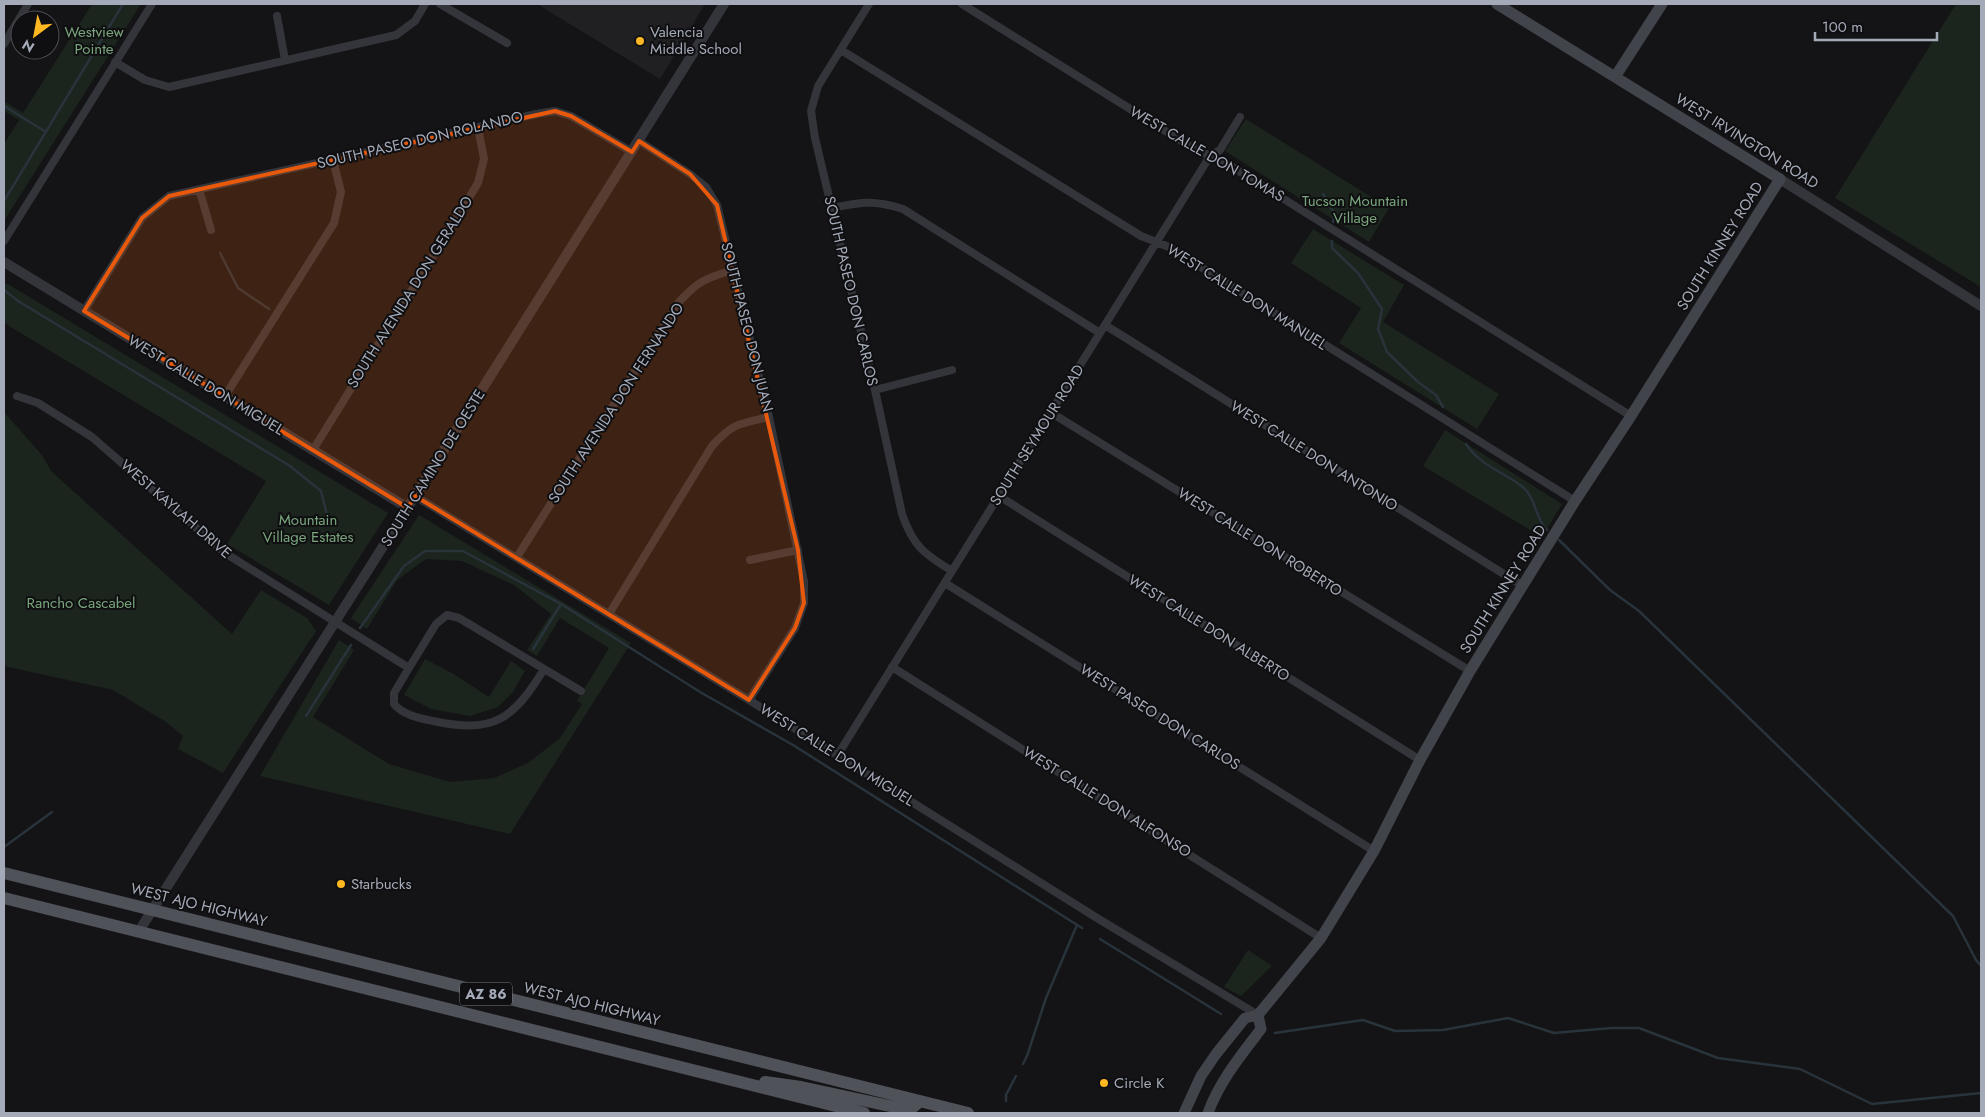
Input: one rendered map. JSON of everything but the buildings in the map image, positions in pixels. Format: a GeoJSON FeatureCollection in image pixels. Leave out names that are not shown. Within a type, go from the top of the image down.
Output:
{"type":"FeatureCollection","features":[{"type":"Feature","properties":{"kind":"main road","name":"WEST IRVINGTON ROAD"},"geometry":{"type":"LineString","coordinates":[[1497,4],[1780,179]]}},
{"type":"Feature","properties":{"kind":"main road"},"geometry":{"type":"LineString","coordinates":[[1616,77],[1662,4]]}},
{"type":"Feature","properties":{"kind":"main road","name":"SOUTH KINNEY ROAD"},"geometry":{"type":"LineString","coordinates":[[1184,1113],[1201,1076],[1216,1054],[1245,1018],[1258,1016],[1321,938],[1374,851],[1420,760],[1470,671],[1575,501],[1631,416],[1780,179]]}},
{"type":"Feature","properties":{"kind":"main road","name":"WEST AJO HIGHWAY"},"geometry":{"type":"LineString","coordinates":[[4,873],[968,1113]]}},
{"type":"Feature","properties":{"kind":"main road","name":"AZ 86"},"geometry":{"type":"LineString","coordinates":[[4,898],[864,1113]]}},
{"type":"Feature","properties":{"kind":"main road","name":"SOUTH KINNEY ROAD"},"geometry":{"type":"LineString","coordinates":[[1208,1113],[1220,1087],[1233,1066],[1261,1029],[1258,1016]]}},
{"type":"Feature","properties":{"kind":"main road"},"geometry":{"type":"LineString","coordinates":[[742,1083],[766,1082],[792,1085],[899,1108],[912,1108],[919,1102]]}},
{"type":"Feature","properties":{"kind":"street"},"geometry":{"type":"LineString","coordinates":[[4,44],[28,4]]}},
{"type":"Feature","properties":{"kind":"street"},"geometry":{"type":"LineString","coordinates":[[4,241],[152,4]]}},
{"type":"Feature","properties":{"kind":"street"},"geometry":{"type":"LineString","coordinates":[[115,62],[145,80],[170,86],[396,35],[415,21],[425,4]]}},
{"type":"Feature","properties":{"kind":"street"},"geometry":{"type":"LineString","coordinates":[[440,4],[507,43]]}},
{"type":"Feature","properties":{"kind":"street","name":"SOUTH CAMINO DE OESTE"},"geometry":{"type":"LineString","coordinates":[[139,931],[408,508],[724,4]]}},
{"type":"Feature","properties":{"kind":"street","name":"SOUTH PASEO DON CARLOS"},"geometry":{"type":"LineString","coordinates":[[869,4],[818,86],[811,111],[815,138],[875,390],[902,514],[908,531],[917,546],[928,557],[952,571]]}},
{"type":"Feature","properties":{"kind":"street","name":"WEST CALLE DON TOMAS"},"geometry":{"type":"LineString","coordinates":[[962,4],[1196,150],[1224,161],[1631,416]]}},
{"type":"Feature","properties":{"kind":"street"},"geometry":{"type":"LineString","coordinates":[[276,16],[285,60]]}},
{"type":"Feature","properties":{"kind":"street","name":"WEST CALLE DON MANUEL"},"geometry":{"type":"LineString","coordinates":[[841,50],[1141,236],[1169,247],[1575,501]]}},
{"type":"Feature","properties":{"kind":"street","name":"SOUTH PASEO DON ROLANDO"},"geometry":{"type":"LineString","coordinates":[[84,311],[142,218],[169,196],[555,111],[571,116],[632,152]]}},
{"type":"Feature","properties":{"kind":"street","name":"SOUTH SEYMOUR ROAD"},"geometry":{"type":"LineString","coordinates":[[837,756],[1156,241],[1210,156],[1220,150],[1240,117]]}},
{"type":"Feature","properties":{"kind":"street","name":"SOUTH AVENIDA DON GERALDO"},"geometry":{"type":"LineString","coordinates":[[312,450],[478,183],[484,158],[478,128]]}},
{"type":"Feature","properties":{"kind":"street","name":"SOUTH PASEO DON JUAN"},"geometry":{"type":"LineString","coordinates":[[639,141],[690,174],[706,187],[717,205],[769,417],[798,550],[804,581],[804,603],[795,628],[749,700]]}},
{"type":"Feature","properties":{"kind":"street"},"geometry":{"type":"LineString","coordinates":[[225,396],[334,223],[341,192],[333,160]]}},
{"type":"Feature","properties":{"kind":"street","name":"WEST IRVINGTON ROAD"},"geometry":{"type":"LineString","coordinates":[[1780,179],[1981,306]]}},
{"type":"Feature","properties":{"kind":"street"},"geometry":{"type":"LineString","coordinates":[[199,189],[211,230]]}},
{"type":"Feature","properties":{"kind":"street"},"geometry":{"type":"LineString","coordinates":[[832,208],[861,202],[881,202],[903,209],[1100,333]]}},
{"type":"Feature","properties":{"kind":"street","name":"WEST CALLE DON MIGUEL"},"geometry":{"type":"LineString","coordinates":[[4,262],[408,508]]}},
{"type":"Feature","properties":{"kind":"street","name":"SOUTH AVENIDA DON FERNANDO"},"geometry":{"type":"LineString","coordinates":[[517,557],[679,302],[693,286],[708,278],[733,270]]}},
{"type":"Feature","properties":{"kind":"street","name":"WEST CALLE DON ANTONIO"},"geometry":{"type":"LineString","coordinates":[[1105,325],[1523,586]]}},
{"type":"Feature","properties":{"kind":"street"},"geometry":{"type":"LineString","coordinates":[[875,390],[952,370]]}},
{"type":"Feature","properties":{"kind":"street","name":"WEST KAYLAH DRIVE"},"geometry":{"type":"LineString","coordinates":[[17,396],[38,403],[92,437],[225,553],[409,668]]}},
{"type":"Feature","properties":{"kind":"street","name":"WEST CALLE DON ROBERTO"},"geometry":{"type":"LineString","coordinates":[[1050,412],[1470,671]]}},
{"type":"Feature","properties":{"kind":"street"},"geometry":{"type":"LineString","coordinates":[[608,614],[712,446],[725,431],[739,424],[769,417]]}},
{"type":"Feature","properties":{"kind":"street","name":"WEST CALLE DON MIGUEL"},"geometry":{"type":"LineString","coordinates":[[415,496],[749,700],[1258,1016]]}},
{"type":"Feature","properties":{"kind":"street","name":"WEST CALLE DON ALBERTO"},"geometry":{"type":"LineString","coordinates":[[999,496],[1420,760]]}},
{"type":"Feature","properties":{"kind":"street"},"geometry":{"type":"LineString","coordinates":[[750,560],[798,550]]}},
{"type":"Feature","properties":{"kind":"street","name":"WEST PASEO DON CARLOS"},"geometry":{"type":"LineString","coordinates":[[945,583],[1374,851]]}},
{"type":"Feature","properties":{"kind":"street"},"geometry":{"type":"LineString","coordinates":[[544,669],[522,703],[506,717],[488,724],[469,726],[449,724],[405,713],[391,705],[394,693],[409,668],[436,624],[446,615],[459,618],[581,691]]}},
{"type":"Feature","properties":{"kind":"street","name":"WEST CALLE DON ALFONSO"},"geometry":{"type":"LineString","coordinates":[[892,667],[1321,938]]}},
{"type":"Feature","properties":{"kind":"highlighted area"},"geometry":{"type":"Polygon","coordinates":[[[555,111],[571,116],[632,152],[639,141],[690,174],[717,205],[798,550],[804,603],[795,628],[749,700],[415,496],[408,508],[84,311],[142,218],[169,196],[555,111]]]}},
{"type":"Feature","properties":{"kind":"shaded area","name":"Valencia Middle School"},"geometry":{"type":"Polygon","coordinates":[[[537,4],[705,4],[660,79],[537,4]]]}},
{"type":"Feature","properties":{"kind":"green space","name":"Westview Pointe"},"geometry":{"type":"Polygon","coordinates":[[[92,4],[141,4],[4,221],[4,144],[19,120],[4,111],[4,101],[23,113],[57,60],[60,60],[60,55],[92,4]]]}},
{"type":"Feature","properties":{"kind":"green space"},"geometry":{"type":"Polygon","coordinates":[[[1956,4],[1981,4],[1981,287],[1835,198],[1956,4]]]}},
{"type":"Feature","properties":{"kind":"green space","name":"Tucson Mountain Village"},"geometry":{"type":"Polygon","coordinates":[[[1246,119],[1389,208],[1369,242],[1225,151],[1246,119]]]}},
{"type":"Feature","properties":{"kind":"green space","name":"Tucson Mountain Village"},"geometry":{"type":"Polygon","coordinates":[[[1313,229],[1404,285],[1383,322],[1499,394],[1477,429],[1339,343],[1361,308],[1291,263],[1313,229]]]}},
{"type":"Feature","properties":{"kind":"green space","name":"Mountain Village Estates"},"geometry":{"type":"Polygon","coordinates":[[[4,283],[388,513],[329,605],[227,544],[266,481],[4,323],[4,283]]]}},
{"type":"Feature","properties":{"kind":"green space","name":"Rancho Cascabel"},"geometry":{"type":"Polygon","coordinates":[[[4,412],[42,455],[51,471],[232,634],[261,590],[307,618],[316,631],[223,773],[178,749],[183,736],[166,722],[113,690],[4,666],[4,412]]]}},
{"type":"Feature","properties":{"kind":"green space"},"geometry":{"type":"Polygon","coordinates":[[[1445,430],[1562,504],[1542,537],[1423,466],[1445,430]]]}},
{"type":"Feature","properties":{"kind":"green space"},"geometry":{"type":"Polygon","coordinates":[[[419,515],[631,643],[510,834],[260,776],[339,640],[354,650],[313,717],[389,764],[450,782],[494,778],[528,763],[560,738],[582,704],[577,701],[609,648],[560,618],[537,656],[527,650],[551,614],[514,585],[462,561],[426,559],[397,580],[367,629],[351,618],[419,515]]]}},
{"type":"Feature","properties":{"kind":"green space"},"geometry":{"type":"Polygon","coordinates":[[[425,659],[452,673],[489,697],[511,661],[525,671],[513,692],[498,707],[470,716],[431,709],[404,695],[425,659]]]}},
{"type":"Feature","properties":{"kind":"green space"},"geometry":{"type":"Polygon","coordinates":[[[1248,950],[1272,966],[1241,996],[1224,987],[1248,950]]]}},
{"type":"Feature","properties":{"kind":"waterway"},"geometry":{"type":"LineString","coordinates":[[4,201],[123,4]]}},
{"type":"Feature","properties":{"kind":"waterway"},"geometry":{"type":"LineString","coordinates":[[4,106],[46,132]]}},
{"type":"Feature","properties":{"kind":"waterway"},"geometry":{"type":"LineString","coordinates":[[1323,194],[1334,213],[1333,222]]}},
{"type":"Feature","properties":{"kind":"waterway"},"geometry":{"type":"LineString","coordinates":[[1332,241],[1332,248],[1358,273],[1382,309],[1378,329],[1387,352],[1418,382],[1436,395],[1443,407]]}},
{"type":"Feature","properties":{"kind":"waterway"},"geometry":{"type":"LineString","coordinates":[[220,253],[238,288],[269,309]]}},
{"type":"Feature","properties":{"kind":"waterway"},"geometry":{"type":"LineString","coordinates":[[4,290],[18,301],[290,466],[321,491],[327,515]]}},
{"type":"Feature","properties":{"kind":"waterway"},"geometry":{"type":"LineString","coordinates":[[1466,444],[1479,459],[1525,489],[1532,499],[1540,521],[1547,530]]}},
{"type":"Feature","properties":{"kind":"waterway"},"geometry":{"type":"LineString","coordinates":[[1559,540],[1610,590],[1639,611],[1953,916],[1981,966]]}},
{"type":"Feature","properties":{"kind":"waterway"},"geometry":{"type":"LineString","coordinates":[[360,628],[404,566],[425,551],[463,551],[561,604],[700,692],[793,745],[1082,928]]}},
{"type":"Feature","properties":{"kind":"waterway"},"geometry":{"type":"LineString","coordinates":[[533,649],[561,604]]}},
{"type":"Feature","properties":{"kind":"waterway"},"geometry":{"type":"LineString","coordinates":[[306,716],[351,645]]}},
{"type":"Feature","properties":{"kind":"waterway"},"geometry":{"type":"LineString","coordinates":[[4,847],[52,812]]}},
{"type":"Feature","properties":{"kind":"waterway"},"geometry":{"type":"LineString","coordinates":[[1023,1064],[1046,998],[1077,925]]}},
{"type":"Feature","properties":{"kind":"waterway"},"geometry":{"type":"LineString","coordinates":[[1100,939],[1221,1014]]}},
{"type":"Feature","properties":{"kind":"waterway"},"geometry":{"type":"LineString","coordinates":[[1275,1033],[1363,1020],[1395,1031],[1443,1030],[1508,1018],[1554,1033],[1611,1028],[1639,1028],[1718,1058],[1800,1069],[1872,1104],[1981,1093]]}},
{"type":"Feature","properties":{"kind":"waterway"},"geometry":{"type":"LineString","coordinates":[[1006,1101],[1006,1095],[1016,1076]]}},
{"type":"Feature","properties":{"kind":"place","name":"Valencia Middle School"},"geometry":{"type":"Point","coordinates":[640,41]}},
{"type":"Feature","properties":{"kind":"place","name":"Starbucks"},"geometry":{"type":"Point","coordinates":[341,884]}},
{"type":"Feature","properties":{"kind":"place","name":"Circle K"},"geometry":{"type":"Point","coordinates":[1104,1083]}}]}
